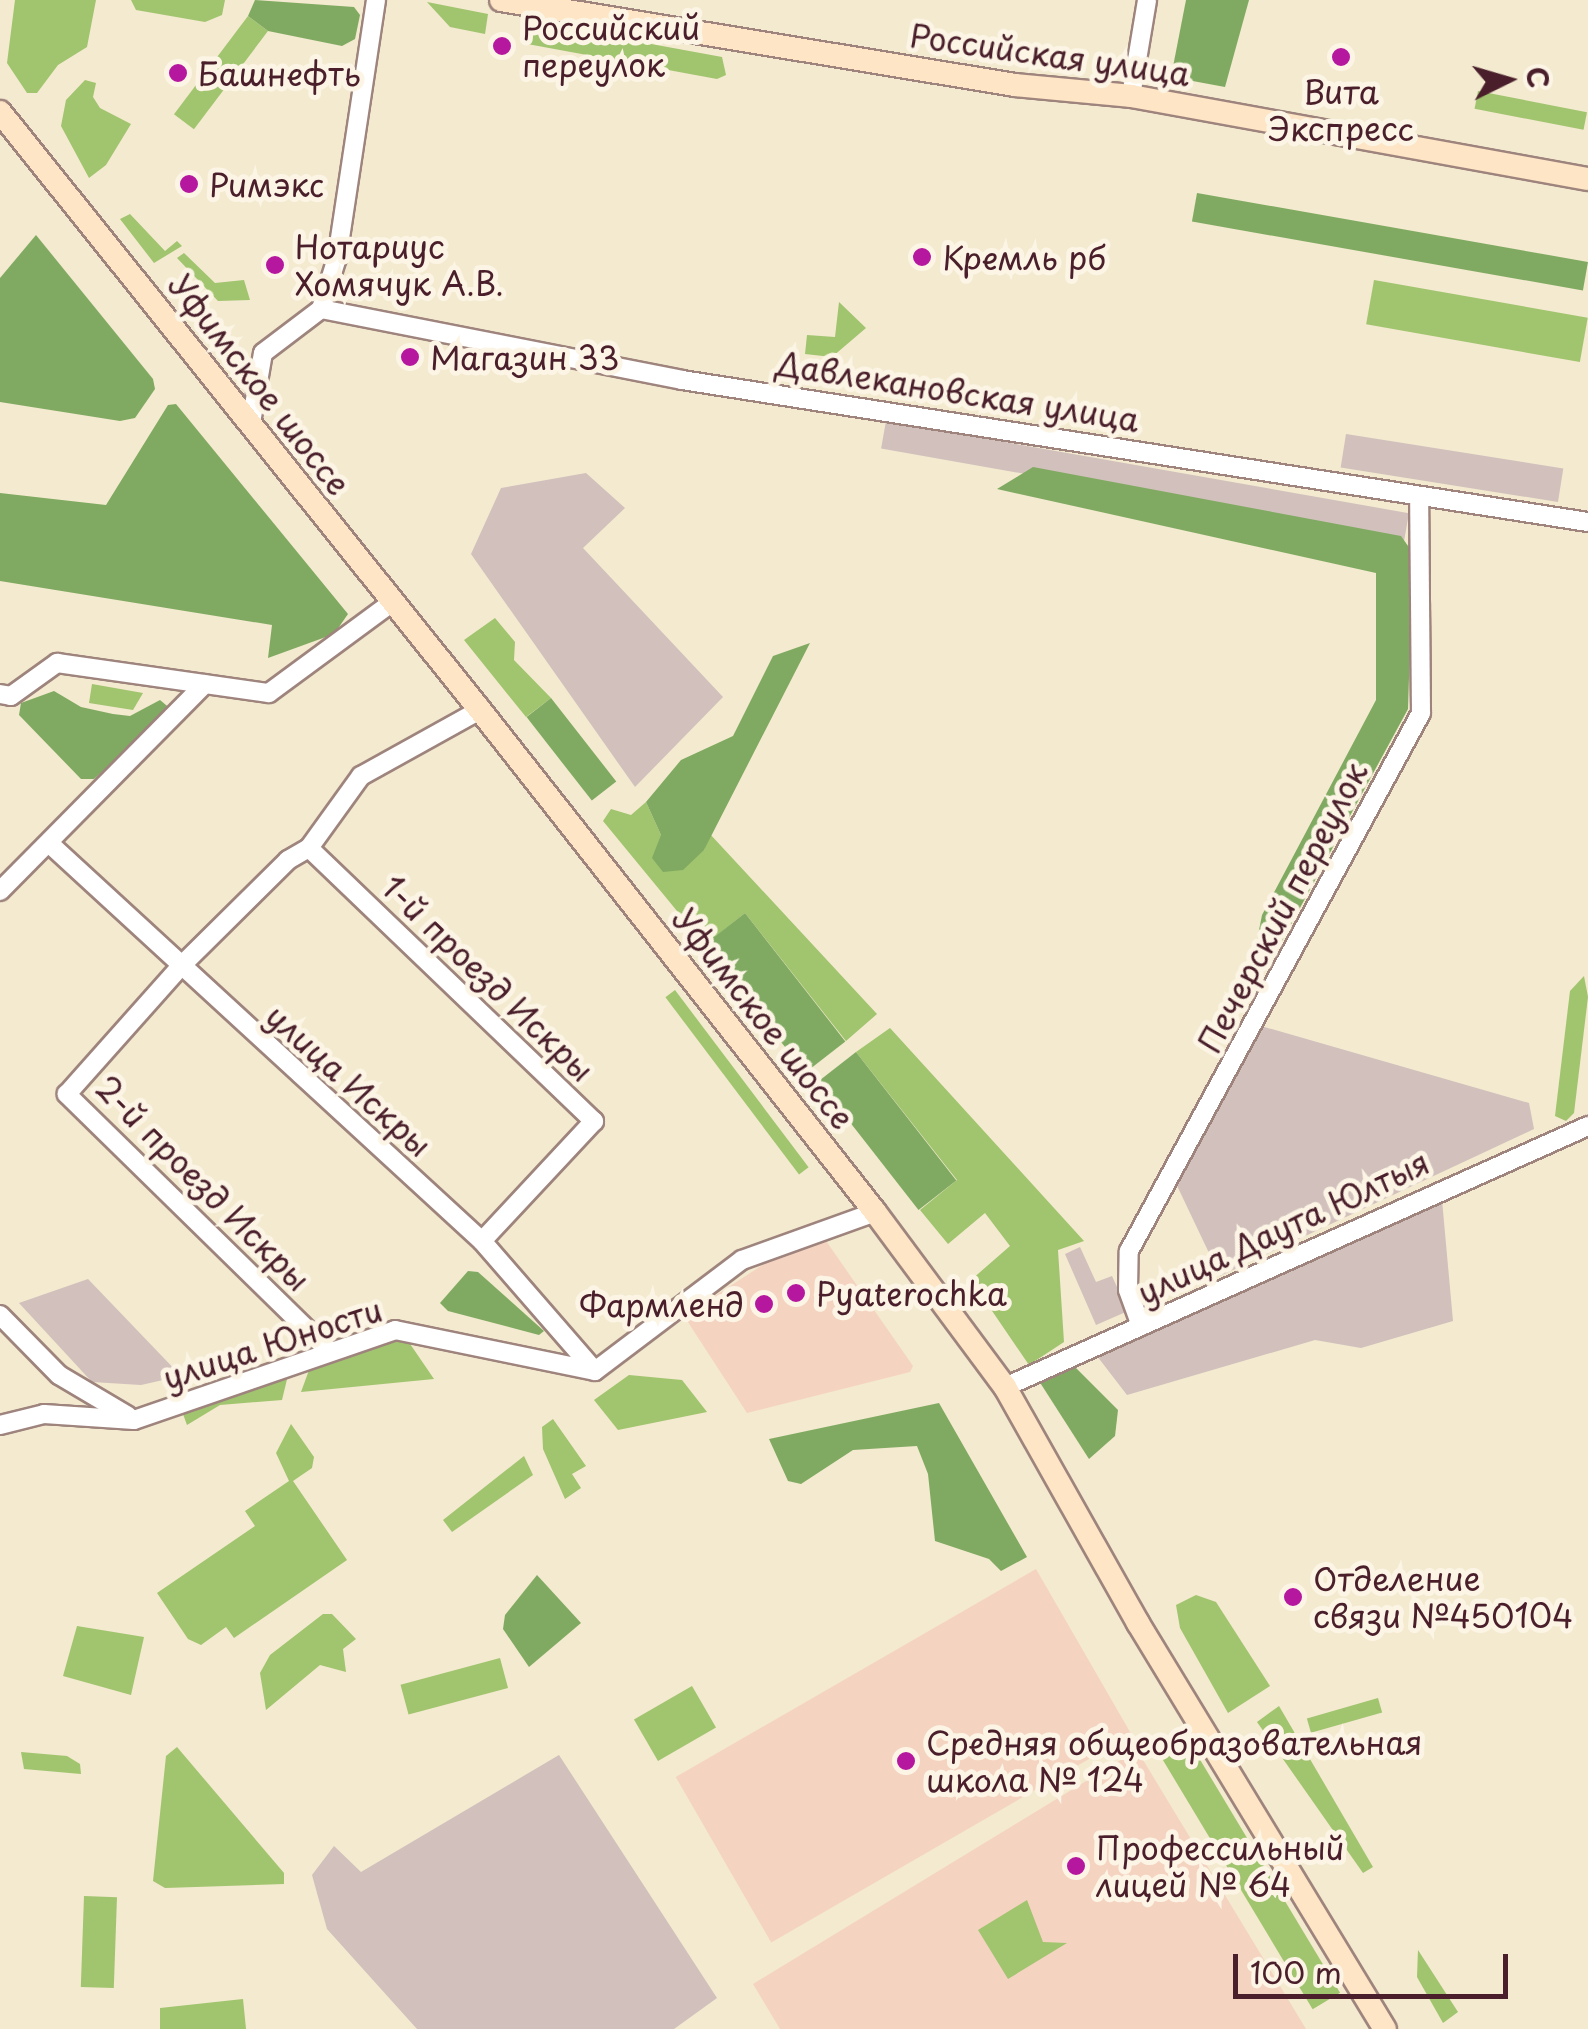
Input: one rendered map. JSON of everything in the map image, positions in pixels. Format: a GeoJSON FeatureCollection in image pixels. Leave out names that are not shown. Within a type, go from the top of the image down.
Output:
{"type":"FeatureCollection","features":[{"type":"Feature","properties":{"kind":"main road","name":"Российская улица"},"geometry":{"type":"LineString","coordinates":[[501,0],[1015,84],[1131,96],[1588,178]]}},
{"type":"Feature","properties":{"kind":"main road","name":"Уфимское шоссе"},"geometry":{"type":"LineString","coordinates":[[0,112],[480,710],[875,1212],[1004,1387],[1138,1623],[1385,2029]]}},
{"type":"Feature","properties":{"kind":"street"},"geometry":{"type":"LineString","coordinates":[[251,423],[263,353],[321,309],[337,258],[376,0]]}},
{"type":"Feature","properties":{"kind":"street"},"geometry":{"type":"LineString","coordinates":[[1131,96],[1147,0]]}},
{"type":"Feature","properties":{"kind":"street","name":"Давлекановская улица"},"geometry":{"type":"LineString","coordinates":[[321,309],[682,380],[1588,522]]}},
{"type":"Feature","properties":{"kind":"street","name":"Печерский переулок"},"geometry":{"type":"LineString","coordinates":[[1141,1326],[1128,1290],[1129,1251],[1422,714],[1419,496]]}},
{"type":"Feature","properties":{"kind":"street"},"geometry":{"type":"LineString","coordinates":[[0,694],[11,696],[57,664],[269,692],[391,603]]}},
{"type":"Feature","properties":{"kind":"street"},"geometry":{"type":"LineString","coordinates":[[0,891],[137,759],[204,684]]}},
{"type":"Feature","properties":{"kind":"street"},"geometry":{"type":"LineString","coordinates":[[180,967],[288,860],[309,848],[362,776],[480,710]]}},
{"type":"Feature","properties":{"kind":"street","name":"улица Искры"},"geometry":{"type":"LineString","coordinates":[[52,845],[180,967],[482,1241],[595,1371]]}},
{"type":"Feature","properties":{"kind":"street","name":"1-й проезд Искры"},"geometry":{"type":"LineString","coordinates":[[309,848],[594,1121],[482,1241]]}},
{"type":"Feature","properties":{"kind":"street","name":"2-й проезд Искры"},"geometry":{"type":"LineString","coordinates":[[180,967],[67,1094],[328,1350]]}},
{"type":"Feature","properties":{"kind":"street","name":"улица Даута Юлтыя"},"geometry":{"type":"LineString","coordinates":[[1004,1387],[1588,1126]]}},
{"type":"Feature","properties":{"kind":"street"},"geometry":{"type":"LineString","coordinates":[[595,1371],[742,1260],[875,1212]]}},
{"type":"Feature","properties":{"kind":"street"},"geometry":{"type":"LineString","coordinates":[[0,1315],[59,1375],[134,1420]]}},
{"type":"Feature","properties":{"kind":"street","name":"улица Юности"},"geometry":{"type":"LineString","coordinates":[[0,1424],[44,1414],[134,1420],[328,1350],[411,1331],[595,1371]]}},
{"type":"Feature","properties":{"kind":"shaded area"},"geometry":{"type":"Polygon","coordinates":[[[886,421],[1409,513],[1404,541],[881,449],[886,421]]]}},
{"type":"Feature","properties":{"kind":"shaded area"},"geometry":{"type":"Polygon","coordinates":[[[1346,434],[1563,468],[1558,502],[1341,468],[1346,434]]]}},
{"type":"Feature","properties":{"kind":"shaded area"},"geometry":{"type":"Polygon","coordinates":[[[586,473],[625,508],[583,548],[723,697],[635,787],[471,554],[501,488],[586,473]]]}},
{"type":"Feature","properties":{"kind":"shaded area"},"geometry":{"type":"Polygon","coordinates":[[[1261,1026],[1529,1103],[1534,1129],[1220,1276],[1171,1173],[1261,1026]]]}},
{"type":"Feature","properties":{"kind":"shaded area"},"geometry":{"type":"Polygon","coordinates":[[[1442,1200],[1453,1321],[1361,1348],[1315,1340],[1127,1395],[1097,1356],[1442,1200]]]}},
{"type":"Feature","properties":{"kind":"shaded area"},"geometry":{"type":"Polygon","coordinates":[[[824,1238],[913,1366],[910,1372],[747,1413],[684,1316],[781,1253],[824,1238]]]}},
{"type":"Feature","properties":{"kind":"shaded area"},"geometry":{"type":"Polygon","coordinates":[[[1080,1247],[1096,1282],[1112,1276],[1128,1311],[1096,1325],[1065,1254],[1080,1247]]]}},
{"type":"Feature","properties":{"kind":"shaded area"},"geometry":{"type":"Polygon","coordinates":[[[88,1279],[181,1376],[141,1385],[92,1382],[19,1303],[88,1279]]]}},
{"type":"Feature","properties":{"kind":"shaded area","name":"Средняя общеобразовательная школа № 124"},"geometry":{"type":"Polygon","coordinates":[[[1036,1569],[1132,1734],[771,1942],[676,1777],[1036,1569]]]}},
{"type":"Feature","properties":{"kind":"shaded area","name":"Профессильный лицей № 64"},"geometry":{"type":"Polygon","coordinates":[[[1137,1750],[1306,2029],[780,2029],[753,1984],[1137,1750]]]}},
{"type":"Feature","properties":{"kind":"shaded area"},"geometry":{"type":"Polygon","coordinates":[[[559,1755],[717,1998],[674,2029],[417,2029],[327,1929],[312,1875],[334,1846],[361,1872],[559,1755]]]}},
{"type":"Feature","properties":{"kind":"green space"},"geometry":{"type":"Polygon","coordinates":[[[15,0],[96,0],[87,47],[58,65],[37,93],[27,93],[7,63],[15,0]]]}},
{"type":"Feature","properties":{"kind":"green space"},"geometry":{"type":"Polygon","coordinates":[[[131,0],[225,0],[222,15],[205,22],[136,10],[131,0]]]}},
{"type":"Feature","properties":{"kind":"green space"},"geometry":{"type":"Polygon","coordinates":[[[255,0],[354,7],[360,15],[355,39],[342,46],[268,31],[248,16],[255,0]]]}},
{"type":"Feature","properties":{"kind":"green space"},"geometry":{"type":"Polygon","coordinates":[[[1186,0],[1249,0],[1225,87],[1171,77],[1186,0]]]}},
{"type":"Feature","properties":{"kind":"green space"},"geometry":{"type":"Polygon","coordinates":[[[427,2],[488,14],[485,34],[450,27],[427,2]]]}},
{"type":"Feature","properties":{"kind":"green space"},"geometry":{"type":"Polygon","coordinates":[[[248,16],[268,31],[194,129],[174,114],[248,16]]]}},
{"type":"Feature","properties":{"kind":"green space"},"geometry":{"type":"Polygon","coordinates":[[[526,21],[722,57],[726,75],[717,79],[522,43],[526,21]]]}},
{"type":"Feature","properties":{"kind":"green space"},"geometry":{"type":"Polygon","coordinates":[[[85,80],[96,83],[93,97],[100,108],[131,124],[106,165],[89,178],[61,126],[66,100],[85,80]]]}},
{"type":"Feature","properties":{"kind":"green space"},"geometry":{"type":"Polygon","coordinates":[[[1478,91],[1587,112],[1584,130],[1475,109],[1478,91]]]}},
{"type":"Feature","properties":{"kind":"green space"},"geometry":{"type":"Polygon","coordinates":[[[1197,193],[1588,262],[1583,290],[1192,222],[1197,193]]]}},
{"type":"Feature","properties":{"kind":"green space"},"geometry":{"type":"Polygon","coordinates":[[[130,214],[165,251],[177,241],[182,246],[154,263],[120,219],[130,214]]]}},
{"type":"Feature","properties":{"kind":"green space"},"geometry":{"type":"Polygon","coordinates":[[[36,235],[153,379],[155,389],[135,418],[120,421],[0,402],[0,278],[36,235]]]}},
{"type":"Feature","properties":{"kind":"green space"},"geometry":{"type":"Polygon","coordinates":[[[184,253],[215,283],[244,280],[250,300],[218,301],[177,258],[184,253]]]}},
{"type":"Feature","properties":{"kind":"green space"},"geometry":{"type":"Polygon","coordinates":[[[1374,280],[1588,318],[1580,362],[1366,324],[1374,280]]]}},
{"type":"Feature","properties":{"kind":"green space"},"geometry":{"type":"Polygon","coordinates":[[[839,302],[866,328],[832,357],[805,354],[807,335],[835,337],[839,302]]]}},
{"type":"Feature","properties":{"kind":"green space"},"geometry":{"type":"Polygon","coordinates":[[[176,404],[348,614],[334,634],[268,658],[272,625],[0,581],[0,493],[106,505],[168,405],[176,404]]]}},
{"type":"Feature","properties":{"kind":"green space"},"geometry":{"type":"Polygon","coordinates":[[[1033,467],[1401,536],[1413,553],[1408,709],[1282,941],[1257,940],[1262,915],[1376,700],[1376,573],[997,489],[1033,467]]]}},
{"type":"Feature","properties":{"kind":"green space"},"geometry":{"type":"Polygon","coordinates":[[[495,618],[515,642],[514,660],[551,698],[526,717],[464,640],[495,618]]]}},
{"type":"Feature","properties":{"kind":"green space"},"geometry":{"type":"Polygon","coordinates":[[[810,643],[704,850],[683,870],[663,872],[652,858],[661,835],[646,802],[681,760],[733,736],[773,656],[810,643]]]}},
{"type":"Feature","properties":{"kind":"green space"},"geometry":{"type":"Polygon","coordinates":[[[92,684],[143,693],[133,710],[89,703],[92,684]]]}},
{"type":"Feature","properties":{"kind":"green space"},"geometry":{"type":"Polygon","coordinates":[[[54,691],[81,707],[113,714],[130,716],[160,700],[172,710],[94,779],[81,779],[19,715],[21,703],[54,691]]]}},
{"type":"Feature","properties":{"kind":"green space"},"geometry":{"type":"Polygon","coordinates":[[[551,698],[616,782],[592,801],[527,717],[551,698]]]}},
{"type":"Feature","properties":{"kind":"green space"},"geometry":{"type":"Polygon","coordinates":[[[646,802],[661,835],[704,850],[709,833],[877,1014],[846,1041],[745,913],[705,945],[603,821],[611,809],[631,815],[646,802]]]}},
{"type":"Feature","properties":{"kind":"green space"},"geometry":{"type":"Polygon","coordinates":[[[745,913],[845,1041],[805,1073],[705,944],[745,913]]]}},
{"type":"Feature","properties":{"kind":"green space"},"geometry":{"type":"Polygon","coordinates":[[[1584,976],[1588,997],[1574,1113],[1566,1121],[1555,1116],[1570,991],[1584,976]]]}},
{"type":"Feature","properties":{"kind":"green space"},"geometry":{"type":"Polygon","coordinates":[[[675,990],[809,1167],[799,1175],[665,997],[675,990]]]}},
{"type":"Feature","properties":{"kind":"green space"},"geometry":{"type":"Polygon","coordinates":[[[890,1028],[1084,1241],[1058,1250],[1064,1342],[1029,1365],[971,1280],[1010,1246],[985,1213],[948,1244],[920,1210],[957,1180],[856,1052],[890,1028]]]}},
{"type":"Feature","properties":{"kind":"green space"},"geometry":{"type":"Polygon","coordinates":[[[856,1052],[956,1180],[919,1210],[818,1082],[856,1052]]]}},
{"type":"Feature","properties":{"kind":"green space"},"geometry":{"type":"Polygon","coordinates":[[[468,1271],[478,1272],[544,1331],[539,1335],[448,1311],[440,1303],[468,1271]]]}},
{"type":"Feature","properties":{"kind":"green space"},"geometry":{"type":"Polygon","coordinates":[[[406,1338],[434,1379],[301,1392],[312,1362],[406,1338]]]}},
{"type":"Feature","properties":{"kind":"green space"},"geometry":{"type":"Polygon","coordinates":[[[1074,1366],[1118,1410],[1115,1436],[1089,1459],[1039,1381],[1074,1366]]]}},
{"type":"Feature","properties":{"kind":"green space"},"geometry":{"type":"Polygon","coordinates":[[[289,1371],[282,1400],[220,1405],[187,1425],[183,1414],[289,1371]]]}},
{"type":"Feature","properties":{"kind":"green space"},"geometry":{"type":"Polygon","coordinates":[[[629,1375],[682,1380],[707,1412],[618,1430],[594,1400],[629,1375]]]}},
{"type":"Feature","properties":{"kind":"green space"},"geometry":{"type":"Polygon","coordinates":[[[939,1403],[1027,1557],[1001,1571],[989,1559],[935,1541],[928,1474],[917,1446],[853,1450],[801,1484],[788,1481],[769,1439],[939,1403]]]}},
{"type":"Feature","properties":{"kind":"green space"},"geometry":{"type":"Polygon","coordinates":[[[553,1419],[586,1466],[572,1474],[581,1488],[565,1499],[543,1449],[542,1427],[553,1419]]]}},
{"type":"Feature","properties":{"kind":"green space"},"geometry":{"type":"Polygon","coordinates":[[[291,1424],[314,1457],[312,1468],[293,1481],[347,1560],[234,1638],[226,1627],[201,1645],[188,1639],[157,1593],[255,1526],[245,1511],[289,1481],[276,1453],[291,1424]]]}},
{"type":"Feature","properties":{"kind":"green space"},"geometry":{"type":"Polygon","coordinates":[[[524,1456],[533,1475],[452,1532],[443,1520],[524,1456]]]}},
{"type":"Feature","properties":{"kind":"green space"},"geometry":{"type":"Polygon","coordinates":[[[537,1575],[581,1623],[529,1667],[503,1629],[505,1615],[537,1575]]]}},
{"type":"Feature","properties":{"kind":"green space"},"geometry":{"type":"Polygon","coordinates":[[[1196,1595],[1216,1602],[1270,1686],[1228,1713],[1180,1628],[1176,1605],[1196,1595]]]}},
{"type":"Feature","properties":{"kind":"green space"},"geometry":{"type":"Polygon","coordinates":[[[323,1614],[332,1614],[356,1639],[343,1649],[346,1672],[320,1665],[266,1710],[260,1673],[270,1655],[323,1614]]]}},
{"type":"Feature","properties":{"kind":"green space"},"geometry":{"type":"Polygon","coordinates":[[[77,1626],[144,1637],[131,1695],[63,1676],[77,1626]]]}},
{"type":"Feature","properties":{"kind":"green space"},"geometry":{"type":"Polygon","coordinates":[[[500,1658],[508,1688],[409,1715],[401,1685],[500,1658]]]}},
{"type":"Feature","properties":{"kind":"green space"},"geometry":{"type":"Polygon","coordinates":[[[692,1686],[716,1728],[658,1761],[634,1719],[692,1686]]]}},
{"type":"Feature","properties":{"kind":"green space"},"geometry":{"type":"Polygon","coordinates":[[[1378,1698],[1382,1712],[1311,1733],[1307,1718],[1378,1698]]]}},
{"type":"Feature","properties":{"kind":"green space"},"geometry":{"type":"Polygon","coordinates":[[[1279,1706],[1373,1867],[1363,1873],[1257,1722],[1279,1706]]]}},
{"type":"Feature","properties":{"kind":"green space"},"geometry":{"type":"Polygon","coordinates":[[[1184,1733],[1340,1993],[1313,2009],[1157,1749],[1184,1733]]]}},
{"type":"Feature","properties":{"kind":"green space"},"geometry":{"type":"Polygon","coordinates":[[[177,1747],[284,1873],[284,1884],[165,1888],[153,1881],[166,1756],[177,1747]]]}},
{"type":"Feature","properties":{"kind":"green space"},"geometry":{"type":"Polygon","coordinates":[[[21,1752],[67,1756],[80,1764],[81,1774],[24,1769],[21,1752]]]}},
{"type":"Feature","properties":{"kind":"green space"},"geometry":{"type":"Polygon","coordinates":[[[84,1896],[117,1897],[114,1988],[81,1987],[84,1896]]]}},
{"type":"Feature","properties":{"kind":"green space"},"geometry":{"type":"Polygon","coordinates":[[[1027,1900],[1043,1942],[1067,1943],[1008,1979],[978,1930],[1027,1900]]]}},
{"type":"Feature","properties":{"kind":"green space"},"geometry":{"type":"Polygon","coordinates":[[[1418,1950],[1458,2012],[1443,2023],[1417,1977],[1418,1950]]]}},
{"type":"Feature","properties":{"kind":"green space"},"geometry":{"type":"Polygon","coordinates":[[[243,1999],[246,2029],[160,2029],[160,2008],[243,1999]]]}},
{"type":"Feature","properties":{"kind":"place","name":"Российский переулок"},"geometry":{"type":"Point","coordinates":[502,46]}},
{"type":"Feature","properties":{"kind":"place","name":"Вита Экспресс"},"geometry":{"type":"Point","coordinates":[1341,57]}},
{"type":"Feature","properties":{"kind":"place","name":"Башнефть"},"geometry":{"type":"Point","coordinates":[178,73]}},
{"type":"Feature","properties":{"kind":"place","name":"Римэкс"},"geometry":{"type":"Point","coordinates":[189,184]}},
{"type":"Feature","properties":{"kind":"place","name":"Кремль рб"},"geometry":{"type":"Point","coordinates":[922,257]}},
{"type":"Feature","properties":{"kind":"place","name":"Нотариус Хомячук А.В."},"geometry":{"type":"Point","coordinates":[275,265]}},
{"type":"Feature","properties":{"kind":"place","name":"Магазин 33"},"geometry":{"type":"Point","coordinates":[410,357]}},
{"type":"Feature","properties":{"kind":"place","name":"Pyaterochka"},"geometry":{"type":"Point","coordinates":[796,1293]}},
{"type":"Feature","properties":{"kind":"place","name":"Фармленд"},"geometry":{"type":"Point","coordinates":[764,1304]}},
{"type":"Feature","properties":{"kind":"place","name":"Отделение связи №450104"},"geometry":{"type":"Point","coordinates":[1293,1597]}},
{"type":"Feature","properties":{"kind":"place","name":"Средняя общеобразовательная школа № 124"},"geometry":{"type":"Point","coordinates":[906,1761]}},
{"type":"Feature","properties":{"kind":"place","name":"Профессильный лицей № 64"},"geometry":{"type":"Point","coordinates":[1076,1866]}}]}
